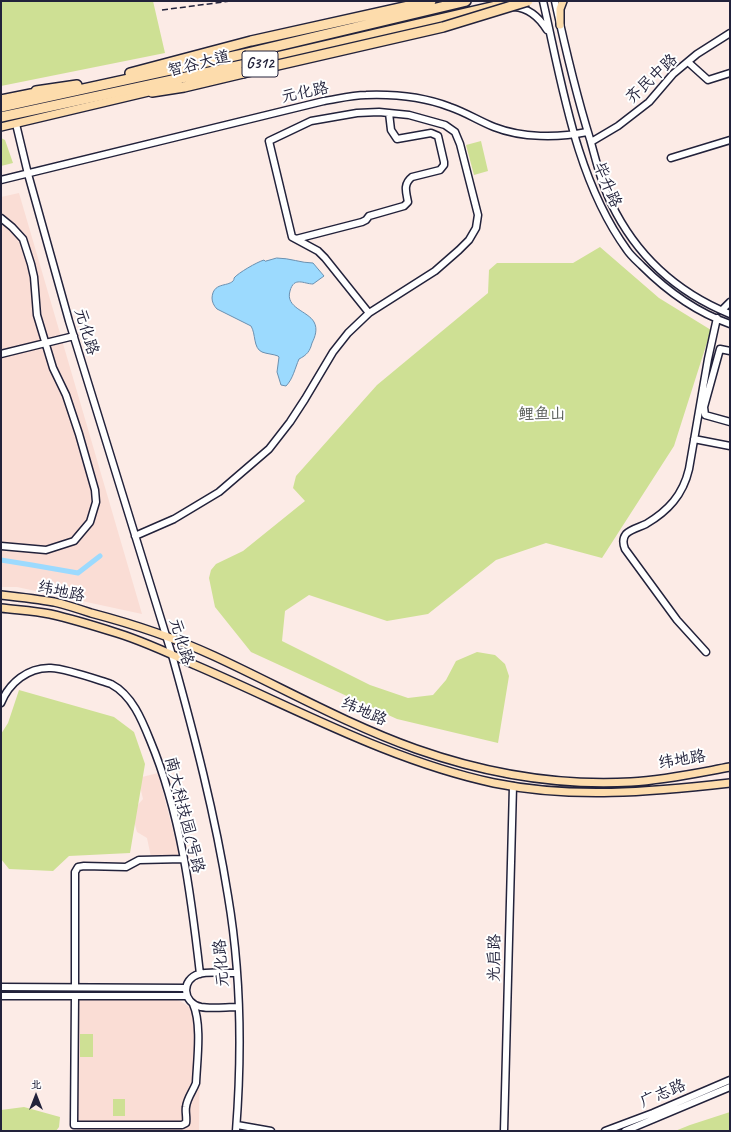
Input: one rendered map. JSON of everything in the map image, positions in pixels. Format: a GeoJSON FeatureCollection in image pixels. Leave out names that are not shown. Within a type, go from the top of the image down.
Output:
{"type":"FeatureCollection","features":[{"type":"Feature","properties":{"kind":"highway"},"geometry":{"type":"LineString","coordinates":[[1,96],[90,84],[251,41],[431,1]]}},
{"type":"Feature","properties":{"kind":"highway","name":"G312"},"geometry":{"type":"LineString","coordinates":[[1,100],[90,84],[442,1]]}},
{"type":"Feature","properties":{"kind":"highway","name":"智谷大道"},"geometry":{"type":"LineString","coordinates":[[1,107],[248,53],[466,1]]}},
{"type":"Feature","properties":{"kind":"highway","name":"智谷大道"},"geometry":{"type":"LineString","coordinates":[[1,117],[251,63],[519,1]]}},
{"type":"Feature","properties":{"kind":"highway"},"geometry":{"type":"LineString","coordinates":[[152,92],[184,87],[243,74],[443,27],[528,1]]}},
{"type":"Feature","properties":{"kind":"main road","name":"智谷大道"},"geometry":{"type":"LineString","coordinates":[[1,126],[16,124],[152,92],[256,65],[440,22],[519,1]]}},
{"type":"Feature","properties":{"kind":"main road"},"geometry":{"type":"LineString","coordinates":[[560,25],[560,9],[563,1]]}},
{"type":"Feature","properties":{"kind":"main road","name":"纬地路"},"geometry":{"type":"LineString","coordinates":[[1,595],[54,602],[122,621],[165,636],[214,656],[384,736],[417,749],[492,770],[562,780],[632,782],[681,776],[730,767]]}},
{"type":"Feature","properties":{"kind":"main road","name":"纬地路"},"geometry":{"type":"LineString","coordinates":[[1,608],[51,614],[118,633],[252,689],[345,732],[414,760],[494,783],[587,794],[633,793],[730,783]]}},
{"type":"Feature","properties":{"kind":"street","name":"毕升路"},"geometry":{"type":"LineString","coordinates":[[543,1],[565,102],[597,197],[612,226],[628,251],[651,276],[680,299],[730,324]]}},
{"type":"Feature","properties":{"kind":"street","name":"毕升路"},"geometry":{"type":"LineString","coordinates":[[555,1],[587,132],[602,180],[611,202],[624,226],[655,267],[680,287],[730,314]]}},
{"type":"Feature","properties":{"kind":"street"},"geometry":{"type":"LineString","coordinates":[[502,6],[521,8],[531,12],[541,20],[550,35]]}},
{"type":"Feature","properties":{"kind":"street","name":"齐民中路"},"geometry":{"type":"LineString","coordinates":[[591,142],[618,126],[649,102],[673,74],[697,54],[730,33]]}},
{"type":"Feature","properties":{"kind":"street"},"geometry":{"type":"LineString","coordinates":[[688,62],[708,80],[730,73]]}},
{"type":"Feature","properties":{"kind":"street","name":"元化路"},"geometry":{"type":"LineString","coordinates":[[28,174],[324,101],[365,95],[410,97],[450,107],[495,127],[518,133],[544,135],[587,132]]}},
{"type":"Feature","properties":{"kind":"street"},"geometry":{"type":"LineString","coordinates":[[135,536],[174,519],[219,492],[268,448],[290,422],[333,352],[348,333],[369,313],[435,271],[469,240],[476,228],[478,215],[460,144],[455,132],[446,125],[409,115],[389,113],[357,113],[311,121],[269,141],[292,237],[318,251],[369,313]]}},
{"type":"Feature","properties":{"kind":"street"},"geometry":{"type":"LineString","coordinates":[[296,239],[362,222],[369,216],[404,206],[408,202],[405,184],[408,180],[412,177],[440,170],[444,162],[438,136],[431,133],[398,139],[391,130],[389,113]]}},
{"type":"Feature","properties":{"kind":"street","name":"元化路"},"geometry":{"type":"LineString","coordinates":[[16,124],[28,174],[74,336],[172,655],[201,764],[220,850],[230,912],[238,1007],[240,1068],[236,1128]]}},
{"type":"Feature","properties":{"kind":"street"},"geometry":{"type":"LineString","coordinates":[[671,158],[730,140]]}},
{"type":"Feature","properties":{"kind":"street"},"geometry":{"type":"LineString","coordinates":[[1,180],[28,174]]}},
{"type":"Feature","properties":{"kind":"street"},"geometry":{"type":"LineString","coordinates":[[1,218],[23,239],[31,264],[37,315],[53,368],[66,395],[79,434],[95,490],[96,502],[90,522],[74,541],[46,550],[1,546]]}},
{"type":"Feature","properties":{"kind":"street"},"geometry":{"type":"LineString","coordinates":[[722,310],[730,302]]}},
{"type":"Feature","properties":{"kind":"street"},"geometry":{"type":"LineString","coordinates":[[706,652],[677,620],[625,549],[623,542],[628,533],[653,519],[679,495],[688,475],[708,359],[717,318]]}},
{"type":"Feature","properties":{"kind":"street"},"geometry":{"type":"LineString","coordinates":[[1,354],[74,336]]}},
{"type":"Feature","properties":{"kind":"street"},"geometry":{"type":"LineString","coordinates":[[730,351],[720,349],[704,407],[705,415],[730,422]]}},
{"type":"Feature","properties":{"kind":"street"},"geometry":{"type":"LineString","coordinates":[[694,439],[730,446]]}},
{"type":"Feature","properties":{"kind":"street","name":"南大科技园C号路"},"geometry":{"type":"LineString","coordinates":[[1,703],[8,689],[18,679],[28,673],[51,668],[112,684],[128,697],[144,725],[162,769],[184,859],[191,899],[200,974]]}},
{"type":"Feature","properties":{"kind":"street","name":"光启路"},"geometry":{"type":"LineString","coordinates":[[504,1131],[513,786]]}},
{"type":"Feature","properties":{"kind":"street"},"geometry":{"type":"LineString","coordinates":[[75,987],[75,872],[78,867],[126,867],[139,860],[184,859]]}},
{"type":"Feature","properties":{"kind":"street"},"geometry":{"type":"LineString","coordinates":[[75,996],[74,1124],[182,1125],[186,1123],[186,1107],[188,1099],[196,1083],[198,1028],[197,1012],[193,1004],[186,996],[186,988],[192,977],[200,974],[236,973]]}},
{"type":"Feature","properties":{"kind":"street"},"geometry":{"type":"LineString","coordinates":[[1,987],[186,988]]}},
{"type":"Feature","properties":{"kind":"street"},"geometry":{"type":"LineString","coordinates":[[1,996],[186,996]]}},
{"type":"Feature","properties":{"kind":"street"},"geometry":{"type":"LineString","coordinates":[[193,1004],[201,1007],[238,1007]]}},
{"type":"Feature","properties":{"kind":"street","name":"广志路"},"geometry":{"type":"LineString","coordinates":[[605,1131],[730,1080]]}},
{"type":"Feature","properties":{"kind":"street","name":"广志路"},"geometry":{"type":"LineString","coordinates":[[625,1131],[730,1087]]}},
{"type":"Feature","properties":{"kind":"street"},"geometry":{"type":"LineString","coordinates":[[236,1128],[271,1131]]}},
{"type":"Feature","properties":{"kind":"shaded area"},"geometry":{"type":"Polygon","coordinates":[[[19,193],[142,614],[17,587],[1,587],[1,197],[19,193]]]}},
{"type":"Feature","properties":{"kind":"shaded area"},"geometry":{"type":"Polygon","coordinates":[[[158,773],[179,854],[172,857],[151,857],[147,838],[137,832],[133,817],[136,807],[143,799],[138,778],[158,773]]]}},
{"type":"Feature","properties":{"kind":"shaded area"},"geometry":{"type":"Polygon","coordinates":[[[174,999],[191,1008],[194,1022],[200,1022],[199,1131],[77,1131],[77,1000],[174,999]]]}},
{"type":"Feature","properties":{"kind":"green space"},"geometry":{"type":"Polygon","coordinates":[[[1,1],[153,1],[165,53],[1,86],[1,1]]]}},
{"type":"Feature","properties":{"kind":"green space"},"geometry":{"type":"Polygon","coordinates":[[[1,138],[5,140],[13,163],[1,166],[1,138]]]}},
{"type":"Feature","properties":{"kind":"green space"},"geometry":{"type":"Polygon","coordinates":[[[481,141],[488,171],[474,175],[466,145],[481,141]]]}},
{"type":"Feature","properties":{"kind":"green space","name":"鲤鱼山"},"geometry":{"type":"Polygon","coordinates":[[[600,247],[659,298],[711,330],[674,446],[602,558],[546,543],[496,560],[428,614],[387,621],[309,595],[285,611],[282,641],[370,685],[408,698],[433,695],[446,680],[456,661],[477,652],[495,655],[505,664],[509,676],[498,743],[397,719],[251,652],[215,607],[209,578],[211,570],[216,564],[243,551],[305,501],[293,488],[296,476],[377,385],[488,293],[489,270],[497,263],[573,263],[600,247]]]}},
{"type":"Feature","properties":{"kind":"green space"},"geometry":{"type":"Polygon","coordinates":[[[19,690],[114,717],[134,732],[145,764],[130,853],[69,856],[53,871],[9,869],[1,859],[1,734],[8,723],[19,690]]]}},
{"type":"Feature","properties":{"kind":"green space"},"geometry":{"type":"Polygon","coordinates":[[[80,1034],[93,1034],[93,1057],[80,1057],[80,1034]]]}},
{"type":"Feature","properties":{"kind":"green space"},"geometry":{"type":"Polygon","coordinates":[[[113,1099],[125,1099],[125,1116],[113,1116],[113,1099]]]}},
{"type":"Feature","properties":{"kind":"green space"},"geometry":{"type":"Polygon","coordinates":[[[24,1107],[60,1117],[59,1127],[56,1131],[1,1131],[1,1110],[24,1107]]]}},
{"type":"Feature","properties":{"kind":"green space"},"geometry":{"type":"Polygon","coordinates":[[[730,1112],[730,1131],[675,1131],[690,1125],[730,1112]]]}},
{"type":"Feature","properties":{"kind":"water"},"geometry":{"type":"Polygon","coordinates":[[[277,258],[313,263],[324,276],[313,284],[297,282],[292,286],[290,291],[289,297],[291,301],[298,309],[311,318],[315,325],[316,333],[309,351],[299,359],[292,377],[286,386],[281,385],[277,372],[279,357],[259,350],[251,326],[217,309],[213,304],[212,299],[215,289],[233,281],[239,273],[264,260],[277,258]]]}},
{"type":"Feature","properties":{"kind":"waterway"},"geometry":{"type":"LineString","coordinates":[[1,560],[78,573],[100,556]]}},
{"type":"Feature","properties":{"kind":"railway"},"geometry":{"type":"LineString","coordinates":[[162,10],[231,1]]}}]}
